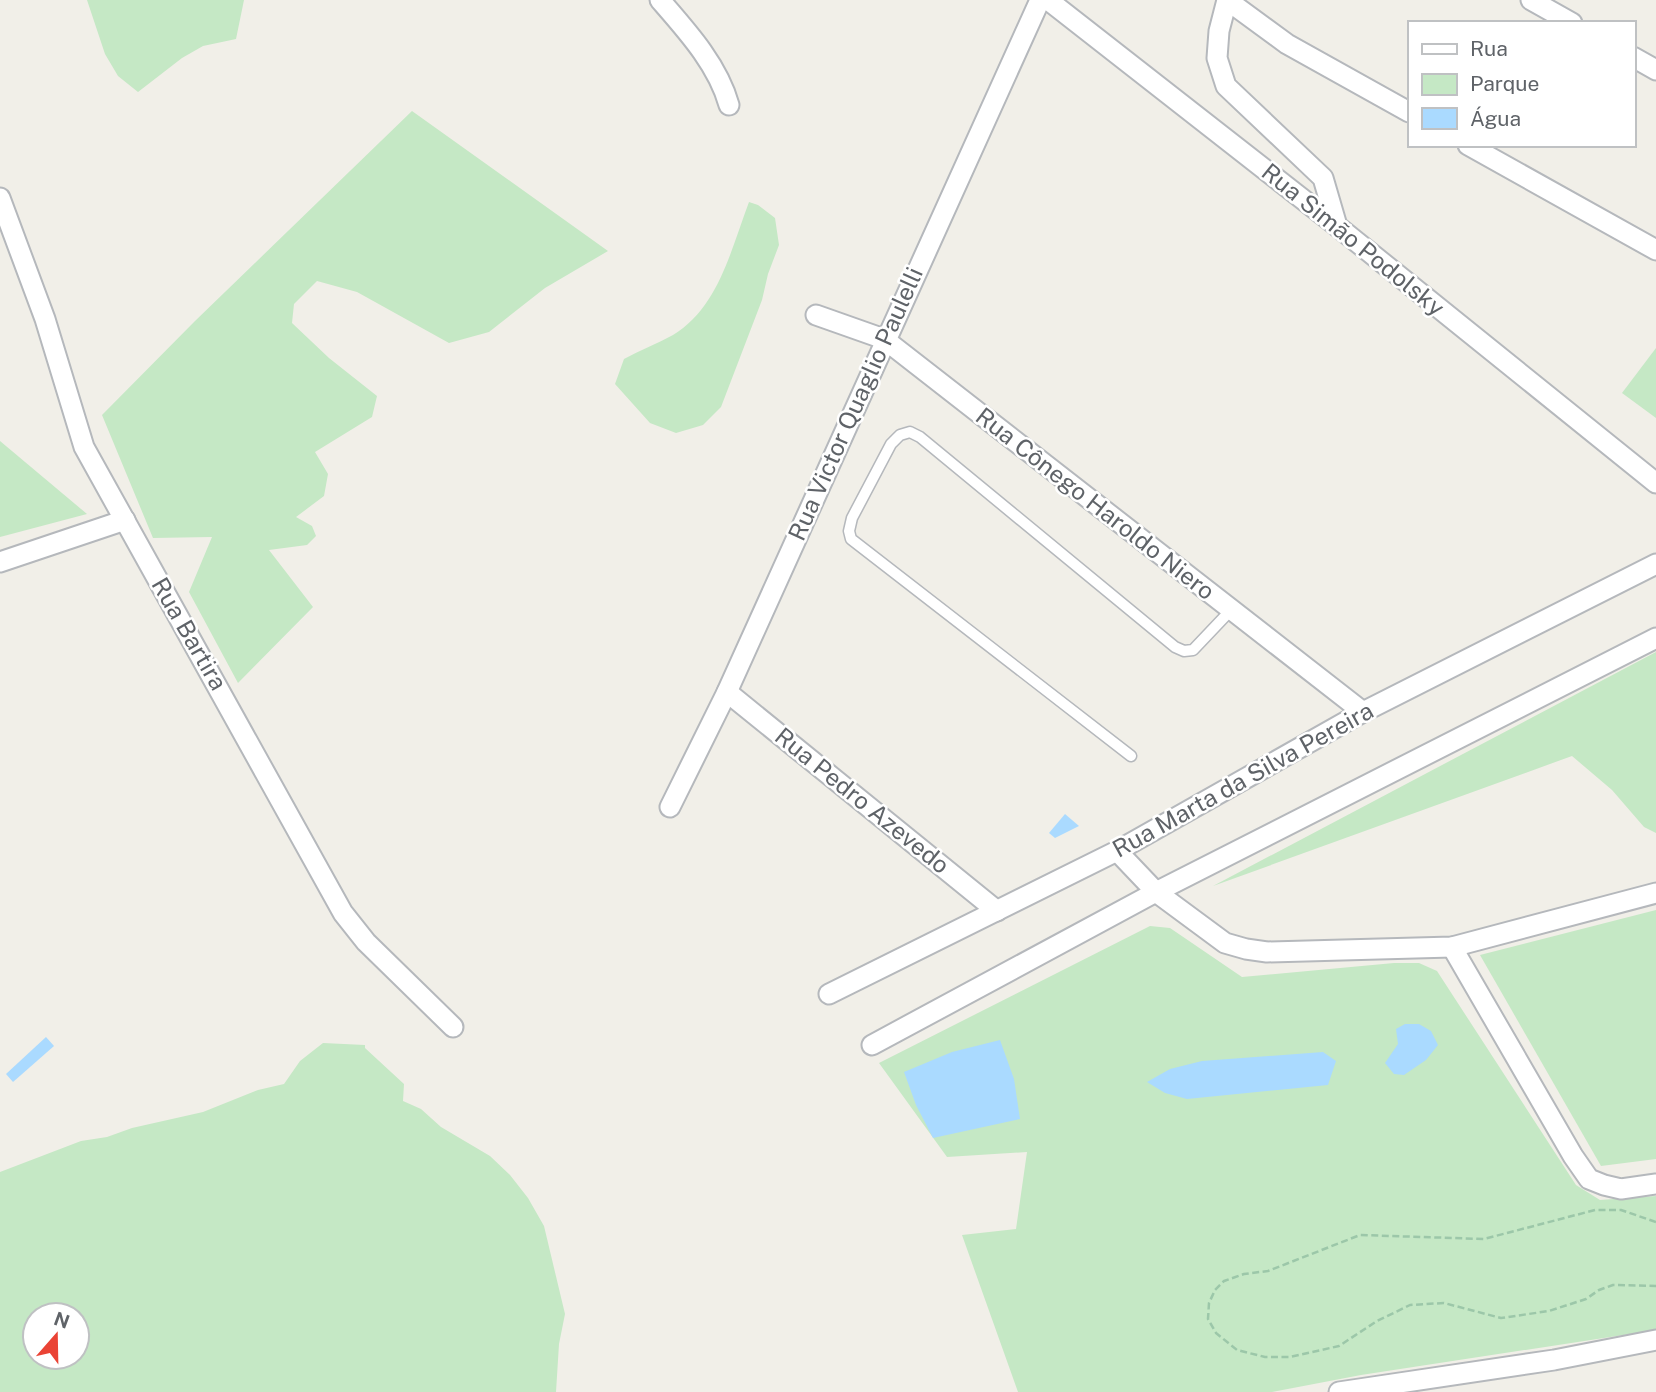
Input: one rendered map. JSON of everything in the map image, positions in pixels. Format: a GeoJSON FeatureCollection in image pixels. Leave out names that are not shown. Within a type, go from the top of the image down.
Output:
{"type":"FeatureCollection","features":[{"type":"Feature","properties":{"kind":"street"},"geometry":{"type":"LineString","coordinates":[[660,0],[697,45],[719,78],[729,105]]}},
{"type":"Feature","properties":{"kind":"street","name":"Rua Victor Quaglio Paulelli"},"geometry":{"type":"LineString","coordinates":[[670,807],[727,692],[884,339],[1040,0]]}},
{"type":"Feature","properties":{"kind":"street","name":"Rua Simão Podolsky"},"geometry":{"type":"LineString","coordinates":[[1048,0],[1337,226],[1656,483]]}},
{"type":"Feature","properties":{"kind":"street"},"geometry":{"type":"LineString","coordinates":[[1337,226],[1323,178],[1226,86],[1217,58],[1219,30],[1227,0],[1287,44],[1408,111]]}},
{"type":"Feature","properties":{"kind":"street"},"geometry":{"type":"LineString","coordinates":[[1531,0],[1568,21]]}},
{"type":"Feature","properties":{"kind":"street"},"geometry":{"type":"LineString","coordinates":[[1635,58],[1656,70]]}},
{"type":"Feature","properties":{"kind":"street"},"geometry":{"type":"LineString","coordinates":[[1472,147],[1656,250]]}},
{"type":"Feature","properties":{"kind":"street","name":"Rua Bartira"},"geometry":{"type":"LineString","coordinates":[[0,198],[45,319],[84,447],[343,913],[366,942],[453,1027]]}},
{"type":"Feature","properties":{"kind":"street","name":"Rua Cônego Haroldo Niero"},"geometry":{"type":"LineString","coordinates":[[816,315],[884,339],[1363,712]]}},
{"type":"Feature","properties":{"kind":"street"},"geometry":{"type":"LineString","coordinates":[[0,562],[125,520]]}},
{"type":"Feature","properties":{"kind":"street","name":"Rua Marta da Silva Pereira"},"geometry":{"type":"LineString","coordinates":[[829,995],[1117,851],[1363,712],[1656,564]]}},
{"type":"Feature","properties":{"kind":"street"},"geometry":{"type":"LineString","coordinates":[[872,1045],[1156,892],[1656,638]]}},
{"type":"Feature","properties":{"kind":"street","name":"Rua Pedro Azevedo"},"geometry":{"type":"LineString","coordinates":[[727,692],[997,911]]}},
{"type":"Feature","properties":{"kind":"street"},"geometry":{"type":"LineString","coordinates":[[1117,851],[1156,892],[1225,943],[1267,952],[1452,947],[1656,893]]}},
{"type":"Feature","properties":{"kind":"street"},"geometry":{"type":"LineString","coordinates":[[1452,947],[1589,1180],[1621,1189],[1656,1184]]}},
{"type":"Feature","properties":{"kind":"street"},"geometry":{"type":"LineString","coordinates":[[1339,1392],[1554,1360],[1656,1340]]}},
{"type":"Feature","properties":{"kind":"lane"},"geometry":{"type":"LineString","coordinates":[[1131,756],[851,539],[849,531],[852,518],[891,444],[900,435],[910,432],[920,437],[1175,647],[1184,651],[1193,650],[1231,610]]}},
{"type":"Feature","properties":{"kind":"path"},"geometry":{"type":"LineString","coordinates":[[1656,1222],[1621,1210],[1595,1210],[1484,1239],[1360,1235],[1268,1271],[1244,1274],[1224,1281],[1215,1290],[1209,1303],[1208,1319],[1216,1334],[1237,1350],[1265,1357],[1290,1357],[1339,1346],[1377,1321],[1410,1305],[1444,1303],[1501,1318],[1549,1311],[1586,1299],[1613,1285],[1656,1286]]}},
{"type":"Feature","properties":{"kind":"green space"},"geometry":{"type":"Polygon","coordinates":[[[87,0],[244,0],[236,39],[203,46],[182,58],[138,92],[118,76],[105,54],[87,0]]]}},
{"type":"Feature","properties":{"kind":"green space"},"geometry":{"type":"Polygon","coordinates":[[[412,111],[608,251],[545,288],[489,332],[449,343],[357,292],[317,281],[294,304],[292,323],[329,358],[377,396],[372,417],[315,452],[328,474],[324,496],[296,517],[312,526],[316,536],[307,545],[269,550],[313,607],[238,683],[189,592],[212,537],[153,538],[102,415],[412,111]]]}},
{"type":"Feature","properties":{"kind":"green space"},"geometry":{"type":"Polygon","coordinates":[[[749,202],[758,205],[775,218],[779,245],[762,300],[721,407],[703,425],[676,433],[650,423],[615,384],[624,359],[673,335],[702,309],[721,276],[749,202]]]}},
{"type":"Feature","properties":{"kind":"green space"},"geometry":{"type":"Polygon","coordinates":[[[1656,348],[1656,418],[1622,393],[1656,348]]]}},
{"type":"Feature","properties":{"kind":"green space"},"geometry":{"type":"Polygon","coordinates":[[[0,441],[87,514],[0,537],[0,441]]]}},
{"type":"Feature","properties":{"kind":"green space"},"geometry":{"type":"Polygon","coordinates":[[[1656,652],[1656,833],[1644,827],[1612,790],[1572,756],[1213,886],[1656,652]]]}},
{"type":"Feature","properties":{"kind":"green space"},"geometry":{"type":"Polygon","coordinates":[[[1656,910],[1656,1159],[1601,1166],[1480,955],[1656,910]]]}},
{"type":"Feature","properties":{"kind":"green space"},"geometry":{"type":"Polygon","coordinates":[[[1150,926],[1170,928],[1242,977],[1394,963],[1419,963],[1437,971],[1576,1185],[1600,1200],[1656,1196],[1656,1330],[1361,1375],[1272,1392],[1018,1392],[962,1235],[1016,1229],[1027,1152],[947,1157],[879,1063],[1150,926]]]}},
{"type":"Feature","properties":{"kind":"green space"},"geometry":{"type":"Polygon","coordinates":[[[323,1043],[365,1045],[365,1048],[404,1084],[403,1101],[421,1109],[441,1127],[490,1156],[510,1175],[528,1198],[544,1226],[565,1314],[559,1344],[556,1392],[0,1392],[0,1172],[81,1141],[107,1137],[132,1128],[203,1112],[258,1090],[284,1084],[300,1061],[323,1043]]]}},
{"type":"Feature","properties":{"kind":"water"},"geometry":{"type":"Polygon","coordinates":[[[1065,814],[1079,826],[1055,838],[1049,833],[1065,814]]]}},
{"type":"Feature","properties":{"kind":"water"},"geometry":{"type":"Polygon","coordinates":[[[1405,1024],[1419,1024],[1431,1031],[1438,1045],[1426,1060],[1404,1075],[1394,1074],[1385,1063],[1398,1044],[1396,1029],[1405,1024]]]}},
{"type":"Feature","properties":{"kind":"water"},"geometry":{"type":"Polygon","coordinates":[[[46,1037],[54,1046],[13,1082],[6,1074],[46,1037]]]}},
{"type":"Feature","properties":{"kind":"water"},"geometry":{"type":"Polygon","coordinates":[[[1000,1040],[1014,1079],[1020,1119],[933,1138],[916,1105],[904,1072],[952,1052],[1000,1040]]]}},
{"type":"Feature","properties":{"kind":"water"},"geometry":{"type":"Polygon","coordinates":[[[1323,1052],[1336,1061],[1328,1085],[1187,1099],[1165,1093],[1147,1082],[1170,1069],[1202,1061],[1323,1052]]]}}]}
